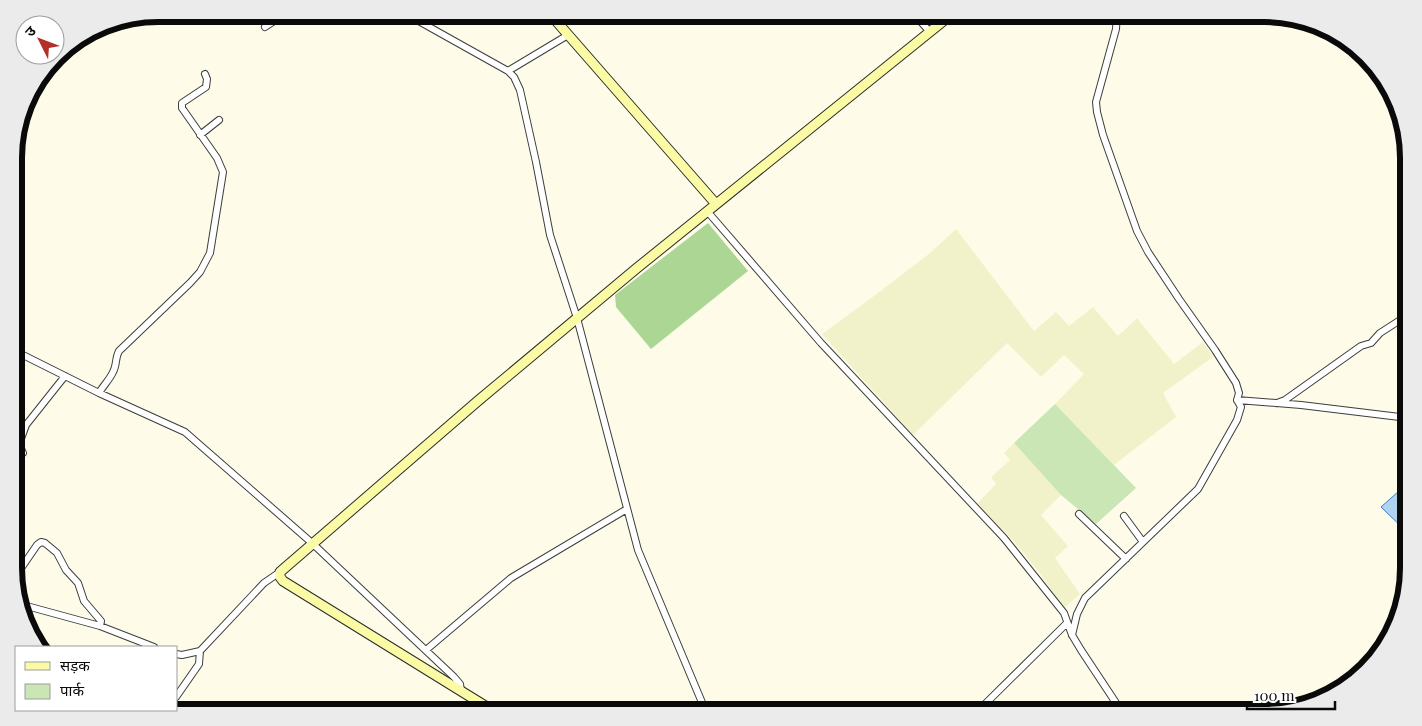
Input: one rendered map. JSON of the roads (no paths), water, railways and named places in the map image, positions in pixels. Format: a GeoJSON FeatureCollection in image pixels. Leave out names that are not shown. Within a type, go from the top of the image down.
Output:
{"type":"FeatureCollection","features":[{"type":"Feature","properties":{"kind":"main road"},"geometry":{"type":"LineString","coordinates":[[557,22],[716,204]]}},
{"type":"Feature","properties":{"kind":"main road"},"geometry":{"type":"LineString","coordinates":[[482,704],[283,581],[280,577],[280,572],[577,318],[942,22]]}},
{"type":"Feature","properties":{"kind":"street"},"geometry":{"type":"LineString","coordinates":[[265,27],[273,22]]}},
{"type":"Feature","properties":{"kind":"street"},"geometry":{"type":"LineString","coordinates":[[420,22],[508,71],[514,77],[520,90],[550,235],[577,318],[638,550],[702,704]]}},
{"type":"Feature","properties":{"kind":"street"},"geometry":{"type":"LineString","coordinates":[[921,22],[930,32]]}},
{"type":"Feature","properties":{"kind":"street"},"geometry":{"type":"LineString","coordinates":[[1072,635],[1077,614],[1085,598],[1202,483],[1237,420],[1241,407],[1237,400],[1239,393],[1236,382],[1148,252],[1137,231],[1103,135],[1096,102],[1116,22]]}},
{"type":"Feature","properties":{"kind":"street"},"geometry":{"type":"LineString","coordinates":[[508,71],[568,35]]}},
{"type":"Feature","properties":{"kind":"street"},"geometry":{"type":"LineString","coordinates":[[98,393],[113,373],[119,351],[190,283],[200,272],[210,253],[223,172],[217,158],[182,108],[182,103],[206,87],[206,74]]}},
{"type":"Feature","properties":{"kind":"street"},"geometry":{"type":"LineString","coordinates":[[200,135],[219,120]]}},
{"type":"Feature","properties":{"kind":"street"},"geometry":{"type":"LineString","coordinates":[[708,211],[821,343],[1004,538],[1064,613],[1072,635],[1116,703]]}},
{"type":"Feature","properties":{"kind":"street"},"geometry":{"type":"LineString","coordinates":[[1276,403],[1285,400],[1361,346],[1371,343],[1380,333],[1400,320]]}},
{"type":"Feature","properties":{"kind":"street"},"geometry":{"type":"LineString","coordinates":[[23,354],[98,393],[185,432],[312,543],[457,680],[462,691]]}},
{"type":"Feature","properties":{"kind":"street"},"geometry":{"type":"LineString","coordinates":[[22,435],[26,425],[65,376]]}},
{"type":"Feature","properties":{"kind":"street"},"geometry":{"type":"LineString","coordinates":[[1237,400],[1400,417]]}},
{"type":"Feature","properties":{"kind":"street"},"geometry":{"type":"LineString","coordinates":[[426,650],[511,578],[627,509]]}},
{"type":"Feature","properties":{"kind":"street"},"geometry":{"type":"LineString","coordinates":[[1079,514],[1126,559]]}},
{"type":"Feature","properties":{"kind":"street"},"geometry":{"type":"LineString","coordinates":[[1124,516],[1143,542]]}},
{"type":"Feature","properties":{"kind":"street"},"geometry":{"type":"LineString","coordinates":[[22,567],[37,545],[41,542],[45,543],[57,553],[66,570],[78,583],[84,601],[101,621],[100,626]]}},
{"type":"Feature","properties":{"kind":"street"},"geometry":{"type":"LineString","coordinates":[[178,654],[200,651],[264,583],[280,572]]}},
{"type":"Feature","properties":{"kind":"street"},"geometry":{"type":"LineString","coordinates":[[28,607],[100,626],[151,646]]}},
{"type":"Feature","properties":{"kind":"street"},"geometry":{"type":"LineString","coordinates":[[985,703],[1068,623]]}},
{"type":"Feature","properties":{"kind":"street"},"geometry":{"type":"LineString","coordinates":[[178,694],[199,664],[200,651]]}},
{"type":"Feature","properties":{"kind":"water"},"geometry":{"type":"Polygon","coordinates":[[[1400,490],[1400,525],[1381,507],[1400,490]]]}}]}
